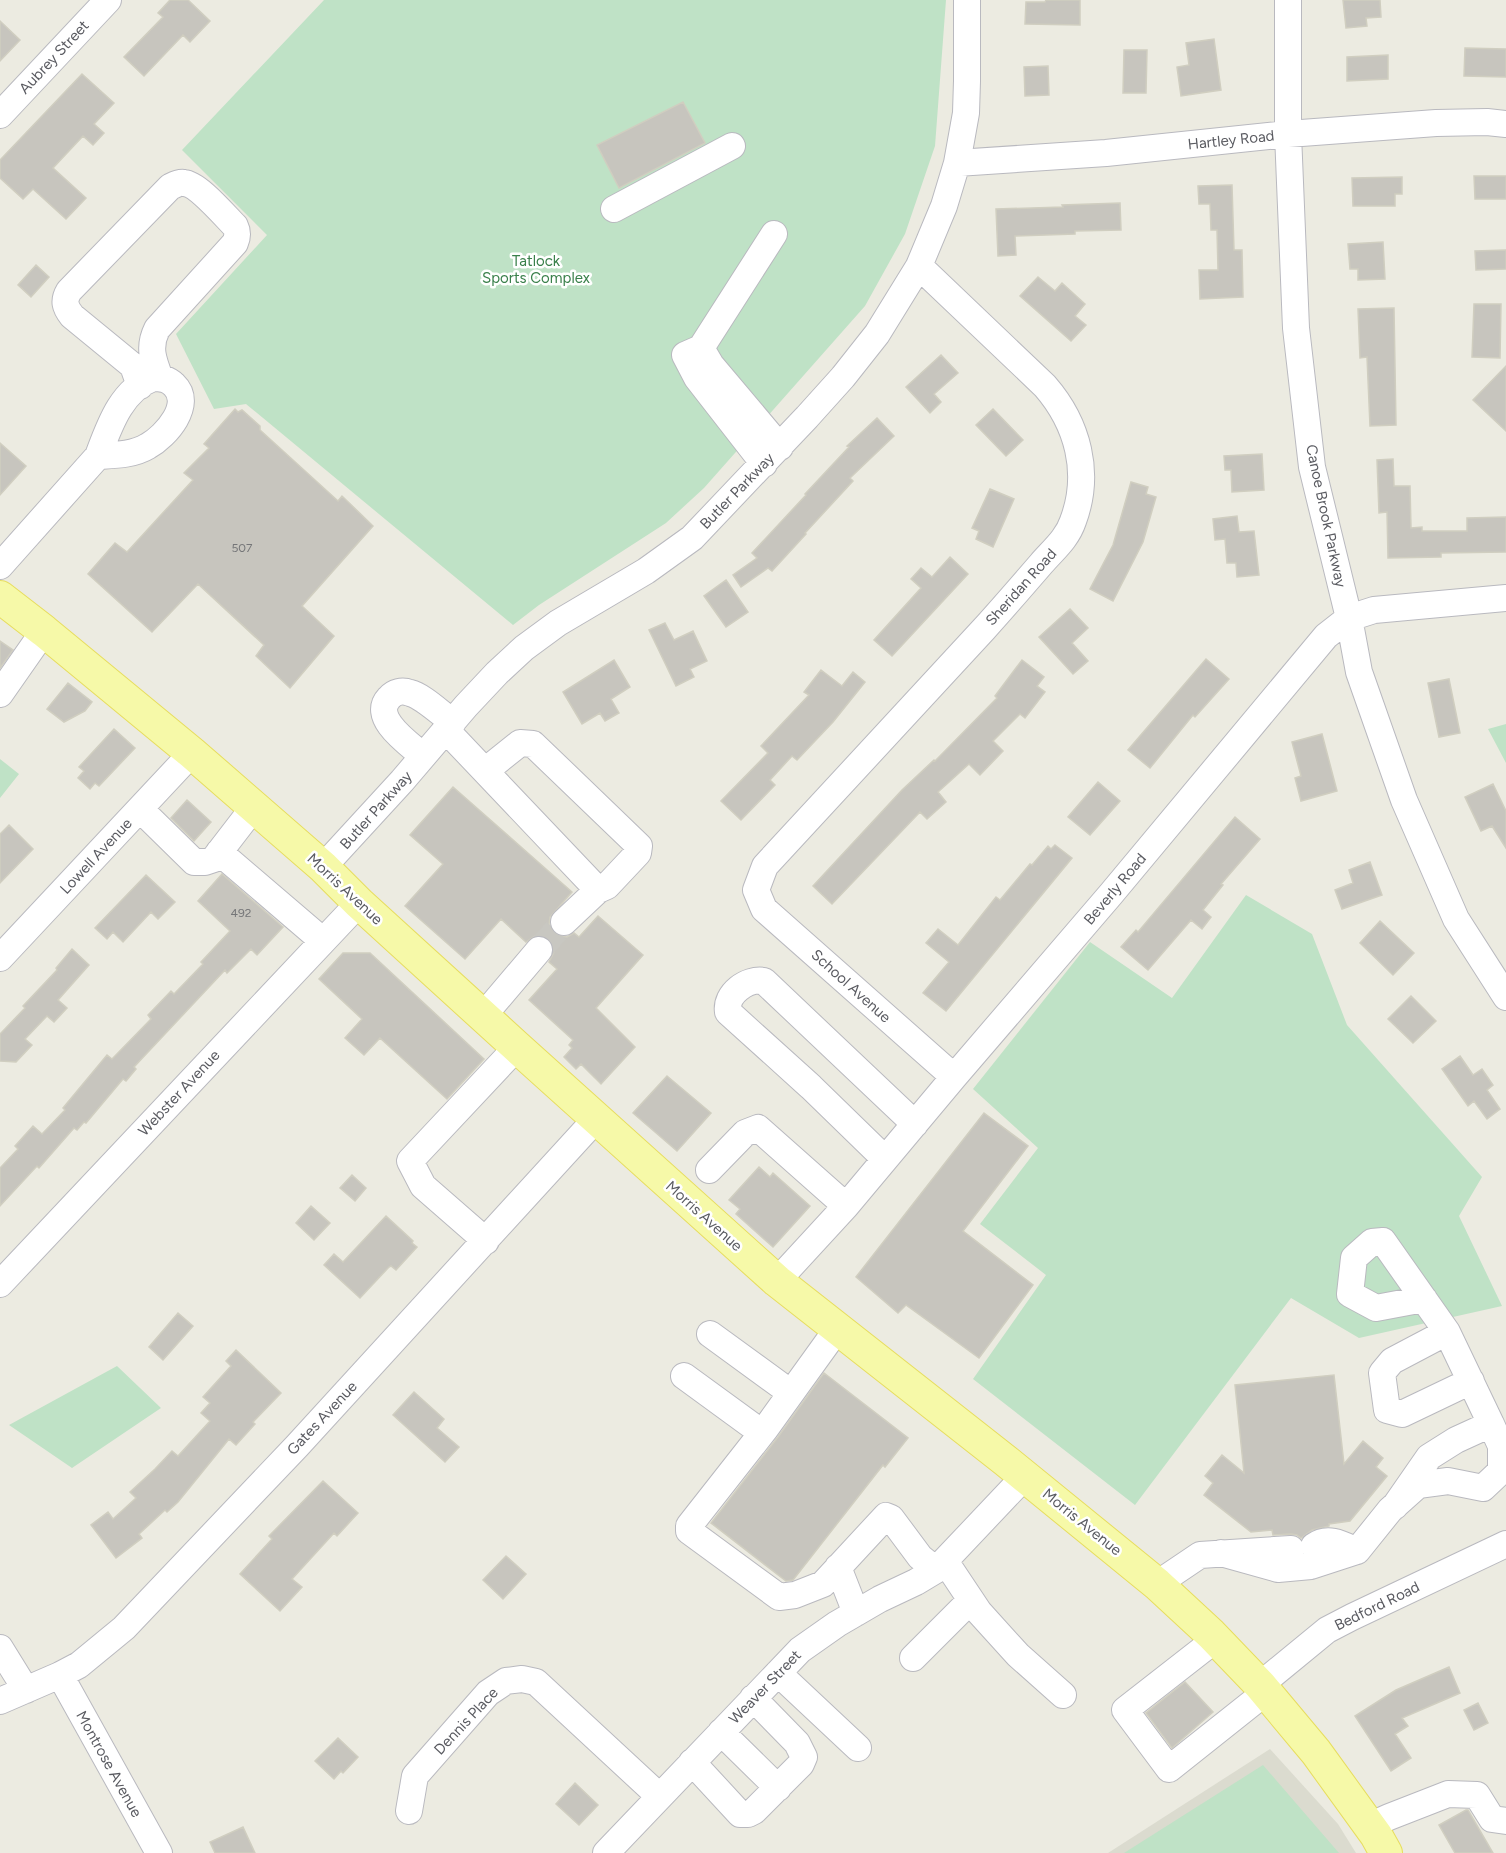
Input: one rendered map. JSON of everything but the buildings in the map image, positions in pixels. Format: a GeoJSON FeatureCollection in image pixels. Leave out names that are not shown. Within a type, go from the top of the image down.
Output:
{"type":"FeatureCollection","features":[{"type":"Feature","properties":{"kind":"main road","name":"Morris Avenue"},"geometry":{"type":"LineString","coordinates":[[0,597],[192,753],[323,867],[516,1047],[777,1281],[1025,1476],[1157,1584],[1263,1688],[1316,1752],[1386,1853]]}},
{"type":"Feature","properties":{"kind":"street","name":"Aubrey Street"},"geometry":{"type":"LineString","coordinates":[[0,115],[108,0]]}},
{"type":"Feature","properties":{"kind":"street","name":"Butler Parkway"},"geometry":{"type":"LineString","coordinates":[[323,867],[497,673],[524,648],[558,623],[646,572],[692,537],[772,456],[843,377],[877,334],[920,266],[944,206],[957,163],[966,113],[968,81],[967,0]]}},
{"type":"Feature","properties":{"kind":"street","name":"Canoe Brook Parkway"},"geometry":{"type":"LineString","coordinates":[[1288,0],[1288,134],[1296,328],[1312,467],[1349,618],[1359,672],[1404,800],[1456,919],[1506,997]]}},
{"type":"Feature","properties":{"kind":"street","name":"Hartley Road"},"geometry":{"type":"LineString","coordinates":[[957,163],[1106,153],[1288,134],[1436,123],[1506,124]]}},
{"type":"Feature","properties":{"kind":"street"},"geometry":{"type":"LineString","coordinates":[[614,209],[732,146]]}},
{"type":"Feature","properties":{"kind":"street"},"geometry":{"type":"LineString","coordinates":[[184,183],[200,191],[235,226],[238,236],[235,243],[157,330],[153,337],[151,351],[150,382],[72,316],[66,308],[65,297],[170,187],[184,183]]}},
{"type":"Feature","properties":{"kind":"street"},"geometry":{"type":"LineString","coordinates":[[772,456],[697,378],[693,351],[774,234]]}},
{"type":"Feature","properties":{"kind":"street","name":"Sheridan Road"},"geometry":{"type":"LineString","coordinates":[[756,890],[765,866],[1066,537],[1080,498],[1079,448],[1069,421],[1058,401],[920,266]]}},
{"type":"Feature","properties":{"kind":"street"},"geometry":{"type":"LineString","coordinates":[[0,566],[98,456],[117,409],[150,382],[168,380],[181,392],[182,402],[179,412],[155,441],[134,452],[98,456]]}},
{"type":"Feature","properties":{"kind":"street","name":"Beverly Road"},"geometry":{"type":"LineString","coordinates":[[777,1281],[846,1206],[1326,636],[1349,618],[1374,610],[1506,598]]}},
{"type":"Feature","properties":{"kind":"street"},"geometry":{"type":"LineString","coordinates":[[0,694],[44,631]]}},
{"type":"Feature","properties":{"kind":"street"},"geometry":{"type":"LineString","coordinates":[[423,756],[387,722],[384,709],[386,702],[390,697],[401,692],[414,694],[449,726],[485,771],[598,890]]}},
{"type":"Feature","properties":{"kind":"street"},"geometry":{"type":"LineString","coordinates":[[485,771],[520,743],[533,744],[639,846],[638,853],[607,886],[598,890],[564,922]]}},
{"type":"Feature","properties":{"kind":"street","name":"Lowell Avenue"},"geometry":{"type":"LineString","coordinates":[[0,958],[192,753]]}},
{"type":"Feature","properties":{"kind":"street"},"geometry":{"type":"LineString","coordinates":[[140,809],[194,862],[205,862],[214,860],[254,807]]}},
{"type":"Feature","properties":{"kind":"street"},"geometry":{"type":"LineString","coordinates":[[219,852],[323,941]]}},
{"type":"Feature","properties":{"kind":"street","name":"School Avenue"},"geometry":{"type":"LineString","coordinates":[[756,890],[764,909],[954,1077]]}},
{"type":"Feature","properties":{"kind":"street","name":"Webster Avenue"},"geometry":{"type":"LineString","coordinates":[[0,1284],[360,903]]}},
{"type":"Feature","properties":{"kind":"street"},"geometry":{"type":"LineString","coordinates":[[483,1016],[539,950]]}},
{"type":"Feature","properties":{"kind":"street"},"geometry":{"type":"LineString","coordinates":[[885,1159],[811,1087],[728,1012],[728,1005],[740,987],[749,981],[764,981],[915,1124]]}},
{"type":"Feature","properties":{"kind":"street"},"geometry":{"type":"LineString","coordinates":[[486,1241],[423,1186],[410,1161],[516,1047]]}},
{"type":"Feature","properties":{"kind":"street","name":"Gates Avenue"},"geometry":{"type":"LineString","coordinates":[[0,1701],[79,1665],[124,1629],[297,1446],[596,1119]]}},
{"type":"Feature","properties":{"kind":"street"},"geometry":{"type":"LineString","coordinates":[[709,1170],[746,1133],[758,1128],[846,1206]]}},
{"type":"Feature","properties":{"kind":"street"},"geometry":{"type":"LineString","coordinates":[[1395,1506],[1418,1485],[1448,1481],[1483,1488],[1501,1471],[1501,1446],[1447,1332],[1424,1299]]}},
{"type":"Feature","properties":{"kind":"street"},"geometry":{"type":"LineString","coordinates":[[838,1328],[762,1433],[689,1526],[689,1531],[779,1598],[795,1595],[824,1584],[886,1516],[891,1518],[920,1557],[940,1565],[1018,1655],[1063,1695]]}},
{"type":"Feature","properties":{"kind":"street"},"geometry":{"type":"LineString","coordinates":[[1447,1332],[1392,1361],[1382,1372],[1387,1410],[1402,1414],[1471,1381]]}},
{"type":"Feature","properties":{"kind":"street"},"geometry":{"type":"LineString","coordinates":[[710,1334],[791,1393]]}},
{"type":"Feature","properties":{"kind":"street"},"geometry":{"type":"LineString","coordinates":[[684,1376],[762,1433]]}},
{"type":"Feature","properties":{"kind":"street"},"geometry":{"type":"LineString","coordinates":[[1221,1553],[1278,1569],[1311,1566],[1357,1551],[1395,1506],[1429,1457],[1456,1440],[1491,1424]]}},
{"type":"Feature","properties":{"kind":"street","name":"Weaver Street"},"geometry":{"type":"LineString","coordinates":[[606,1853],[800,1650],[856,1613],[916,1582],[940,1565],[1025,1476]]}},
{"type":"Feature","properties":{"kind":"street"},"geometry":{"type":"LineString","coordinates":[[1157,1584],[1200,1555],[1302,1548],[1321,1541],[1336,1541],[1357,1551]]}},
{"type":"Feature","properties":{"kind":"street","name":"Bedford Road"},"geometry":{"type":"LineString","coordinates":[[1216,1640],[1125,1710],[1169,1769],[1233,1717],[1327,1630],[1506,1544]]}},
{"type":"Feature","properties":{"kind":"street"},"geometry":{"type":"LineString","coordinates":[[838,1567],[856,1613]]}},
{"type":"Feature","properties":{"kind":"street"},"geometry":{"type":"LineString","coordinates":[[913,1658],[971,1600]]}},
{"type":"Feature","properties":{"kind":"street"},"geometry":{"type":"LineString","coordinates":[[0,1648],[26,1690]]}},
{"type":"Feature","properties":{"kind":"street"},"geometry":{"type":"LineString","coordinates":[[778,1673],[858,1748]]}},
{"type":"Feature","properties":{"kind":"street","name":"Montrose Avenue"},"geometry":{"type":"LineString","coordinates":[[60,1675],[159,1853]]}},
{"type":"Feature","properties":{"kind":"street","name":"Dennis Place"},"geometry":{"type":"LineString","coordinates":[[409,1811],[415,1776],[488,1693],[506,1681],[522,1679],[536,1682],[659,1796]]}},
{"type":"Feature","properties":{"kind":"street"},"geometry":{"type":"LineString","coordinates":[[692,1762],[740,1814],[754,1811],[801,1764],[804,1757],[797,1743],[753,1698]]}},
{"type":"Feature","properties":{"kind":"street"},"geometry":{"type":"LineString","coordinates":[[721,1732],[778,1788]]}},
{"type":"Feature","properties":{"kind":"street"},"geometry":{"type":"LineString","coordinates":[[1369,1827],[1448,1794],[1477,1795],[1492,1819],[1506,1821]]}},
{"type":"Feature","properties":{"kind":"shaded area"},"geometry":{"type":"Polygon","coordinates":[[[1270,1749],[1338,1824],[1356,1853],[1108,1853],[1270,1749]]]}},
{"type":"Feature","properties":{"kind":"green space","name":"Tatlock Sports Complex"},"geometry":{"type":"Polygon","coordinates":[[[324,0],[946,0],[935,146],[905,234],[865,306],[704,488],[666,523],[539,605],[513,625],[246,404],[214,409],[176,334],[267,235],[182,150],[324,0]]]}},
{"type":"Feature","properties":{"kind":"green space"},"geometry":{"type":"Polygon","coordinates":[[[1506,724],[1506,763],[1488,729],[1506,724]]]}},
{"type":"Feature","properties":{"kind":"green space"},"geometry":{"type":"Polygon","coordinates":[[[0,759],[19,774],[0,798],[0,759]]]}},
{"type":"Feature","properties":{"kind":"green space"},"geometry":{"type":"Polygon","coordinates":[[[1246,895],[1312,934],[1347,1025],[1482,1177],[1459,1216],[1502,1306],[1359,1338],[1291,1298],[1135,1505],[973,1379],[1046,1275],[980,1224],[1038,1148],[973,1089],[1090,942],[1172,998],[1246,895]]]}},
{"type":"Feature","properties":{"kind":"green space"},"geometry":{"type":"Polygon","coordinates":[[[117,1366],[161,1408],[72,1468],[9,1425],[117,1366]]]}},
{"type":"Feature","properties":{"kind":"green space"},"geometry":{"type":"Polygon","coordinates":[[[1263,1765],[1339,1853],[1124,1853],[1263,1765]]]}},
{"type":"Feature","properties":{"kind":"tunnel"},"geometry":{"type":"LineString","coordinates":[[539,950],[564,922]]}}]}
